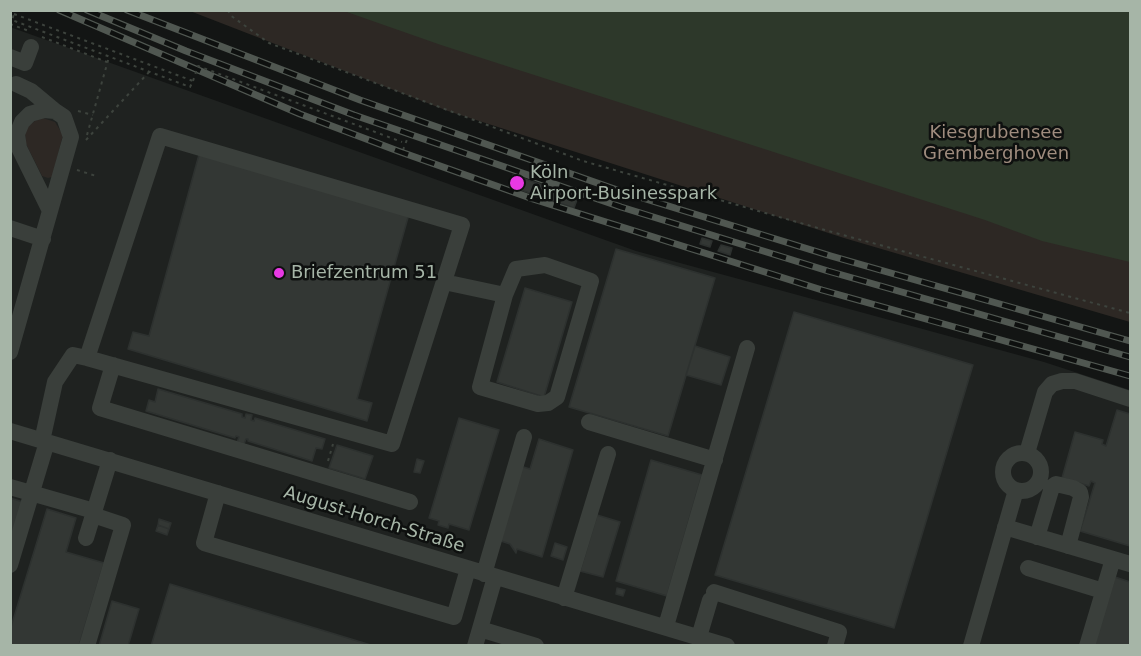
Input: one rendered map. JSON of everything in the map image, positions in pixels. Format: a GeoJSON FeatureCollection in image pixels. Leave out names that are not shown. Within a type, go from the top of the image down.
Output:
{"type":"FeatureCollection","features":[{"type":"Feature","properties":{"kind":"street"},"geometry":{"type":"LineString","coordinates":[[10,57],[25,63],[31,48]]}},
{"type":"Feature","properties":{"kind":"street"},"geometry":{"type":"LineString","coordinates":[[10,352],[17,301],[43,239],[50,211],[80,141],[64,117],[31,91],[16,84]]}},
{"type":"Feature","properties":{"kind":"street"},"geometry":{"type":"LineString","coordinates":[[50,211],[19,148],[17,134],[22,122],[30,114],[44,110],[55,111]]}},
{"type":"Feature","properties":{"kind":"street"},"geometry":{"type":"LineString","coordinates":[[10,565],[44,441],[55,382],[73,355],[392,444],[462,225],[160,136],[87,358]]}},
{"type":"Feature","properties":{"kind":"street"},"geometry":{"type":"LineString","coordinates":[[10,228],[43,239]]}},
{"type":"Feature","properties":{"kind":"street"},"geometry":{"type":"LineString","coordinates":[[545,265],[591,281],[557,397],[548,403],[538,404],[480,387],[505,296],[516,269],[545,265]]}},
{"type":"Feature","properties":{"kind":"street"},"geometry":{"type":"LineString","coordinates":[[444,282],[505,296]]}},
{"type":"Feature","properties":{"kind":"street"},"geometry":{"type":"LineString","coordinates":[[666,626],[747,348]]}},
{"type":"Feature","properties":{"kind":"street"},"geometry":{"type":"LineString","coordinates":[[113,365],[100,408],[410,501]]}},
{"type":"Feature","properties":{"kind":"street"},"geometry":{"type":"LineString","coordinates":[[1027,453],[1045,392],[1052,384],[1075,381],[1131,399]]}},
{"type":"Feature","properties":{"kind":"street"},"geometry":{"type":"LineString","coordinates":[[589,422],[715,460]]}},
{"type":"Feature","properties":{"kind":"street","name":"August-Horch-Straße"},"geometry":{"type":"LineString","coordinates":[[10,431],[727,645]]}},
{"type":"Feature","properties":{"kind":"street"},"geometry":{"type":"LineString","coordinates":[[524,437],[483,573],[478,637],[536,645]]}},
{"type":"Feature","properties":{"kind":"street"},"geometry":{"type":"LineString","coordinates":[[1027,453],[1037,459],[1041,471],[1040,477],[1034,487],[1022,491],[1016,490],[1006,482],[1003,470],[1009,458],[1014,454],[1027,453]]}},
{"type":"Feature","properties":{"kind":"street"},"geometry":{"type":"LineString","coordinates":[[564,598],[608,454]]}},
{"type":"Feature","properties":{"kind":"street"},"geometry":{"type":"LineString","coordinates":[[86,538],[110,460]]}},
{"type":"Feature","properties":{"kind":"street"},"geometry":{"type":"LineString","coordinates":[[1037,537],[1052,487],[1060,484],[1080,492],[1081,497],[1068,546]]}},
{"type":"Feature","properties":{"kind":"street"},"geometry":{"type":"LineString","coordinates":[[10,487],[94,513],[123,525],[87,645]]}},
{"type":"Feature","properties":{"kind":"street"},"geometry":{"type":"LineString","coordinates":[[971,645],[1016,490]]}},
{"type":"Feature","properties":{"kind":"street"},"geometry":{"type":"LineString","coordinates":[[219,494],[204,543],[454,617],[483,573]]}},
{"type":"Feature","properties":{"kind":"street"},"geometry":{"type":"LineString","coordinates":[[1005,527],[1131,564]]}},
{"type":"Feature","properties":{"kind":"street"},"geometry":{"type":"LineString","coordinates":[[1087,645],[1113,559]]}},
{"type":"Feature","properties":{"kind":"street"},"geometry":{"type":"LineString","coordinates":[[1028,568],[1104,591]]}},
{"type":"Feature","properties":{"kind":"street"},"geometry":{"type":"LineString","coordinates":[[699,637],[712,596],[839,632],[835,645]]}},
{"type":"Feature","properties":{"kind":"path"},"geometry":{"type":"LineString","coordinates":[[228,10],[230,15],[269,43],[583,161],[832,232],[1131,312]]}},
{"type":"Feature","properties":{"kind":"path"},"geometry":{"type":"LineString","coordinates":[[191,80],[14,14],[12,20],[190,87],[198,66],[404,143]]}},
{"type":"Feature","properties":{"kind":"path"},"geometry":{"type":"LineString","coordinates":[[10,24],[107,62]]}},
{"type":"Feature","properties":{"kind":"path"},"geometry":{"type":"LineString","coordinates":[[80,141],[109,57]]}},
{"type":"Feature","properties":{"kind":"path"},"geometry":{"type":"LineString","coordinates":[[80,141],[150,72]]}},
{"type":"Feature","properties":{"kind":"path"},"geometry":{"type":"LineString","coordinates":[[403,150],[408,137]]}},
{"type":"Feature","properties":{"kind":"path"},"geometry":{"type":"LineString","coordinates":[[77,170],[96,176]]}},
{"type":"Feature","properties":{"kind":"path"},"geometry":{"type":"LineString","coordinates":[[323,476],[337,429]]}},
{"type":"Feature","properties":{"kind":"shaded area","name":"Kiesgrubensee Gremberghoven"},"geometry":{"type":"Polygon","coordinates":[[[344,11],[1130,11],[1130,262],[1042,241],[985,220],[441,45],[344,11]]]}},
{"type":"Feature","properties":{"kind":"shaded area"},"geometry":{"type":"Polygon","coordinates":[[[10,27],[636,251],[1044,362],[1130,390],[1130,645],[11,645],[10,27]]]}},
{"type":"Feature","properties":{"kind":"green space","name":"Kiesgrubensee Gremberghoven"},"geometry":{"type":"Polygon","coordinates":[[[190,11],[1130,11],[1130,322],[844,238],[448,111],[190,11]]]}},
{"type":"Feature","properties":{"kind":"green space"},"geometry":{"type":"Polygon","coordinates":[[[43,118],[55,122],[63,135],[52,177],[48,178],[42,176],[26,144],[25,133],[27,127],[43,118]]]}},
{"type":"Feature","properties":{"kind":"building","name":"Briefzentrum 51"},"geometry":{"type":"Polygon","coordinates":[[[200,151],[409,214],[357,399],[372,403],[367,421],[128,349],[133,332],[149,336],[200,151]]]}},
{"type":"Feature","properties":{"kind":"building"},"geometry":{"type":"Polygon","coordinates":[[[513,175],[578,197],[574,208],[509,186],[513,175]]]}},
{"type":"Feature","properties":{"kind":"building"},"geometry":{"type":"Polygon","coordinates":[[[702,238],[712,241],[710,247],[700,244],[702,238]]]}},
{"type":"Feature","properties":{"kind":"building"},"geometry":{"type":"Polygon","coordinates":[[[721,245],[732,248],[730,255],[718,251],[721,245]]]}},
{"type":"Feature","properties":{"kind":"building"},"geometry":{"type":"Polygon","coordinates":[[[616,249],[715,278],[668,436],[569,407],[616,249]]]}},
{"type":"Feature","properties":{"kind":"building"},"geometry":{"type":"Polygon","coordinates":[[[525,288],[572,302],[544,397],[497,382],[525,288]]]}},
{"type":"Feature","properties":{"kind":"building"},"geometry":{"type":"Polygon","coordinates":[[[794,312],[973,365],[894,628],[715,575],[794,312]]]}},
{"type":"Feature","properties":{"kind":"building"},"geometry":{"type":"Polygon","coordinates":[[[695,346],[730,357],[721,385],[686,375],[695,346]]]}},
{"type":"Feature","properties":{"kind":"building"},"geometry":{"type":"Polygon","coordinates":[[[158,389],[242,414],[245,418],[246,414],[252,415],[251,420],[254,421],[255,418],[325,439],[322,449],[316,448],[312,461],[248,441],[248,439],[244,444],[237,442],[239,437],[235,438],[146,411],[149,400],[155,402],[158,389]]]}},
{"type":"Feature","properties":{"kind":"building"},"geometry":{"type":"Polygon","coordinates":[[[1117,410],[1130,414],[1130,546],[1080,531],[1095,483],[1091,481],[1089,486],[1062,478],[1075,432],[1103,440],[1102,444],[1106,446],[1117,410]]]}},
{"type":"Feature","properties":{"kind":"building"},"geometry":{"type":"Polygon","coordinates":[[[459,418],[499,430],[469,530],[449,524],[448,528],[438,525],[439,521],[429,518],[459,418]]]}},
{"type":"Feature","properties":{"kind":"building"},"geometry":{"type":"Polygon","coordinates":[[[539,439],[573,450],[542,557],[517,549],[516,553],[510,544],[498,540],[520,466],[530,469],[539,439]]]}},
{"type":"Feature","properties":{"kind":"building"},"geometry":{"type":"Polygon","coordinates":[[[337,445],[373,456],[365,479],[329,468],[337,445]]]}},
{"type":"Feature","properties":{"kind":"building"},"geometry":{"type":"Polygon","coordinates":[[[417,459],[424,461],[420,473],[414,472],[417,459]]]}},
{"type":"Feature","properties":{"kind":"building"},"geometry":{"type":"Polygon","coordinates":[[[651,460],[702,475],[667,596],[616,581],[651,460]]]}},
{"type":"Feature","properties":{"kind":"building"},"geometry":{"type":"Polygon","coordinates":[[[10,498],[23,502],[10,543],[10,498]]]}},
{"type":"Feature","properties":{"kind":"building"},"geometry":{"type":"Polygon","coordinates":[[[47,509],[76,518],[66,552],[104,563],[79,646],[13,646],[10,645],[10,630],[47,509]]]}},
{"type":"Feature","properties":{"kind":"building"},"geometry":{"type":"Polygon","coordinates":[[[597,515],[620,522],[603,577],[580,571],[597,515]]]}},
{"type":"Feature","properties":{"kind":"building"},"geometry":{"type":"Polygon","coordinates":[[[159,519],[171,523],[169,529],[158,525],[159,519]]]}},
{"type":"Feature","properties":{"kind":"building"},"geometry":{"type":"Polygon","coordinates":[[[158,525],[169,529],[167,535],[156,531],[158,525]]]}},
{"type":"Feature","properties":{"kind":"building"},"geometry":{"type":"Polygon","coordinates":[[[555,543],[567,547],[563,560],[551,556],[555,543]]]}},
{"type":"Feature","properties":{"kind":"building"},"geometry":{"type":"Polygon","coordinates":[[[1115,577],[1130,582],[1130,646],[1093,646],[1115,577]]]}},
{"type":"Feature","properties":{"kind":"building"},"geometry":{"type":"Polygon","coordinates":[[[170,584],[374,646],[151,646],[170,584]]]}},
{"type":"Feature","properties":{"kind":"building"},"geometry":{"type":"Polygon","coordinates":[[[617,588],[625,590],[623,596],[616,594],[617,588]]]}},
{"type":"Feature","properties":{"kind":"building"},"geometry":{"type":"Polygon","coordinates":[[[112,601],[139,609],[128,646],[99,646],[112,601]]]}},
{"type":"Feature","properties":{"kind":"railway"},"geometry":{"type":"LineString","coordinates":[[59,10],[300,114],[533,199],[822,290],[1130,376]]}},
{"type":"Feature","properties":{"kind":"railway"},"geometry":{"type":"LineString","coordinates":[[87,10],[186,51],[354,115],[621,207],[828,271],[1130,357]]}},
{"type":"Feature","properties":{"kind":"railway"},"geometry":{"type":"LineString","coordinates":[[127,10],[360,100],[623,192],[831,256],[1130,341]]}},
{"type":"Feature","properties":{"kind":"place","name":"Köln Airport-Businesspark"},"geometry":{"type":"Point","coordinates":[517,183]}},
{"type":"Feature","properties":{"kind":"place","name":"Briefzentrum 51"},"geometry":{"type":"Point","coordinates":[279,273]}}]}
